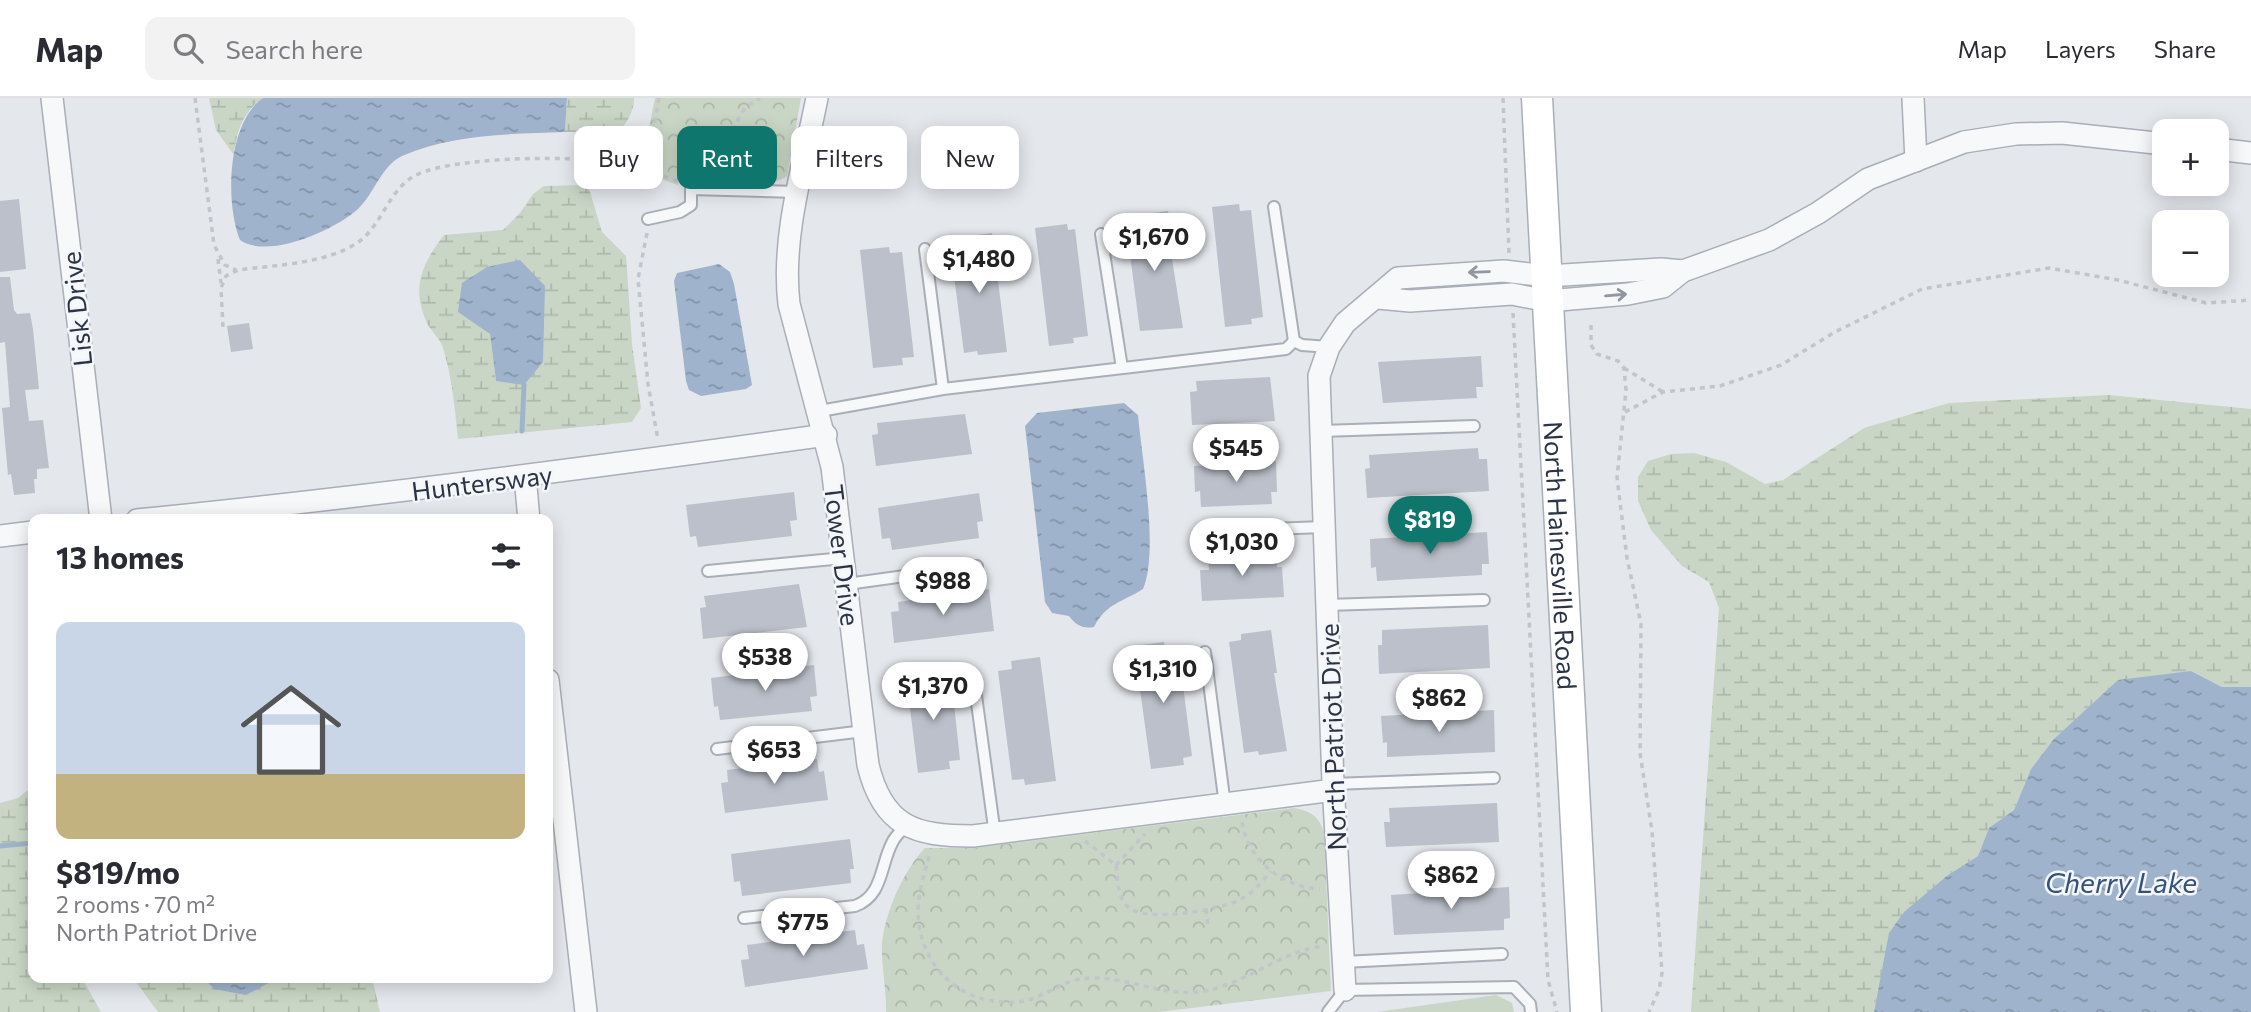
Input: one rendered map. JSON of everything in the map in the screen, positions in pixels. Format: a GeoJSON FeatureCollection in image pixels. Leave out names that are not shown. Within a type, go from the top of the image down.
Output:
{"type":"FeatureCollection","features":[{"type":"Feature","properties":{"kind":"main road","name":"North Hainesville Road"},"geometry":{"type":"LineString","coordinates":[[1537,98],[1586,1012]]}},
{"type":"Feature","properties":{"kind":"street","name":"Lisk Drive"},"geometry":{"type":"LineString","coordinates":[[52,98],[100,514]]}},
{"type":"Feature","properties":{"kind":"street","name":"Tower Drive"},"geometry":{"type":"LineString","coordinates":[[817,98],[788,251],[789,304],[826,435],[844,558],[864,731],[874,790],[886,808],[906,826],[934,836],[995,835],[1225,805],[1334,787]]}},
{"type":"Feature","properties":{"kind":"street"},"geometry":{"type":"LineString","coordinates":[[1913,98],[1916,160]]}},
{"type":"Feature","properties":{"kind":"street"},"geometry":{"type":"LineString","coordinates":[[1378,298],[1410,301],[1512,294],[1547,288],[1648,290],[1671,282],[1683,271],[1769,240],[1818,213],[1868,179],[1964,142],[2016,134],[2062,134],[2152,143]]}},
{"type":"Feature","properties":{"kind":"street"},"geometry":{"type":"LineString","coordinates":[[2229,150],[2251,153]]}},
{"type":"Feature","properties":{"kind":"street","name":"North Patriot Drive"},"geometry":{"type":"LineString","coordinates":[[1345,990],[1334,787],[1319,376],[1329,347],[1351,316],[1378,298],[1398,278],[1427,274],[1511,272],[1547,288]]}},
{"type":"Feature","properties":{"kind":"street","name":"Huntersway"},"geometry":{"type":"LineString","coordinates":[[199,514],[330,501],[662,460],[826,435]]}},
{"type":"Feature","properties":{"kind":"street"},"geometry":{"type":"LineString","coordinates":[[525,476],[528,514]]}},
{"type":"Feature","properties":{"kind":"street"},"geometry":{"type":"LineString","coordinates":[[0,536],[28,533]]}},
{"type":"Feature","properties":{"kind":"street"},"geometry":{"type":"LineString","coordinates":[[553,724],[586,1012]]}},
{"type":"Feature","properties":{"kind":"lane"},"geometry":{"type":"LineString","coordinates":[[648,219],[680,212],[691,205],[691,189],[798,192]]}},
{"type":"Feature","properties":{"kind":"lane"},"geometry":{"type":"LineString","coordinates":[[1274,207],[1294,341]]}},
{"type":"Feature","properties":{"kind":"lane"},"geometry":{"type":"LineString","coordinates":[[1101,234],[1122,368]]}},
{"type":"Feature","properties":{"kind":"lane"},"geometry":{"type":"LineString","coordinates":[[925,249],[943,389]]}},
{"type":"Feature","properties":{"kind":"lane"},"geometry":{"type":"LineString","coordinates":[[820,411],[943,389],[1286,349],[1294,341]]}},
{"type":"Feature","properties":{"kind":"lane"},"geometry":{"type":"LineString","coordinates":[[1294,341],[1302,345],[1329,347]]}},
{"type":"Feature","properties":{"kind":"lane"},"geometry":{"type":"LineString","coordinates":[[1321,431],[1474,426]]}},
{"type":"Feature","properties":{"kind":"lane"},"geometry":{"type":"LineString","coordinates":[[1212,531],[1324,527]]}},
{"type":"Feature","properties":{"kind":"lane"},"geometry":{"type":"LineString","coordinates":[[708,571],[844,558]]}},
{"type":"Feature","properties":{"kind":"lane"},"geometry":{"type":"LineString","coordinates":[[847,584],[977,566]]}},
{"type":"Feature","properties":{"kind":"lane"},"geometry":{"type":"LineString","coordinates":[[1327,605],[1484,600]]}},
{"type":"Feature","properties":{"kind":"lane"},"geometry":{"type":"LineString","coordinates":[[1205,652],[1225,805]]}},
{"type":"Feature","properties":{"kind":"lane"},"geometry":{"type":"LineString","coordinates":[[974,681],[995,835]]}},
{"type":"Feature","properties":{"kind":"lane"},"geometry":{"type":"LineString","coordinates":[[717,749],[864,731]]}},
{"type":"Feature","properties":{"kind":"lane"},"geometry":{"type":"LineString","coordinates":[[1334,787],[1494,778]]}},
{"type":"Feature","properties":{"kind":"lane"},"geometry":{"type":"LineString","coordinates":[[744,918],[855,906],[867,902],[874,893],[892,841],[906,826]]}},
{"type":"Feature","properties":{"kind":"lane"},"geometry":{"type":"LineString","coordinates":[[1343,962],[1502,954]]}},
{"type":"Feature","properties":{"kind":"lane"},"geometry":{"type":"LineString","coordinates":[[1328,1012],[1345,990],[1514,987],[1530,1004],[1531,1012]]}},
{"type":"Feature","properties":{"kind":"path"},"geometry":{"type":"LineString","coordinates":[[194,98],[217,254],[223,327]]}},
{"type":"Feature","properties":{"kind":"path"},"geometry":{"type":"LineString","coordinates":[[655,126],[659,98]]}},
{"type":"Feature","properties":{"kind":"path"},"geometry":{"type":"LineString","coordinates":[[734,126],[746,107],[760,98]]}},
{"type":"Feature","properties":{"kind":"path"},"geometry":{"type":"LineString","coordinates":[[1503,98],[1511,272]]}},
{"type":"Feature","properties":{"kind":"path"},"geometry":{"type":"LineString","coordinates":[[221,288],[226,276],[238,270],[321,256],[356,244],[375,225],[402,185],[425,170],[536,159],[574,161]]}},
{"type":"Feature","properties":{"kind":"path"},"geometry":{"type":"LineString","coordinates":[[648,219],[638,279],[648,384],[662,460]]}},
{"type":"Feature","properties":{"kind":"path"},"geometry":{"type":"LineString","coordinates":[[217,254],[225,265],[238,270]]}},
{"type":"Feature","properties":{"kind":"path"},"geometry":{"type":"LineString","coordinates":[[1625,412],[1663,392],[1720,386],[1781,365],[1835,331],[1922,289],[2049,268],[2118,281],[2206,303],[2251,300]]}},
{"type":"Feature","properties":{"kind":"path"},"geometry":{"type":"LineString","coordinates":[[1512,294],[1548,980],[1557,1012]]}},
{"type":"Feature","properties":{"kind":"path"},"geometry":{"type":"LineString","coordinates":[[1591,325],[1591,345],[1598,354],[1618,361],[1623,368],[1663,392]]}},
{"type":"Feature","properties":{"kind":"path"},"geometry":{"type":"LineString","coordinates":[[1623,368],[1625,412],[1617,478],[1627,558],[1641,624],[1640,753],[1652,831],[1662,973],[1659,990],[1649,1012]]}},
{"type":"Feature","properties":{"kind":"path"},"geometry":{"type":"LineString","coordinates":[[1242,822],[1246,839],[1270,871],[1291,884],[1320,890]]}},
{"type":"Feature","properties":{"kind":"path"},"geometry":{"type":"LineString","coordinates":[[1116,864],[1145,834]]}},
{"type":"Feature","properties":{"kind":"path"},"geometry":{"type":"LineString","coordinates":[[1084,841],[1116,864],[1121,895],[1128,908],[1135,912],[1154,915],[1206,909],[1245,897],[1270,871]]}},
{"type":"Feature","properties":{"kind":"path"},"geometry":{"type":"LineString","coordinates":[[929,856],[919,892],[918,913],[925,950],[940,976],[965,993],[981,999],[1018,1002],[1068,982],[1095,978],[1196,992],[1237,981],[1288,954],[1322,946]]}},
{"type":"Feature","properties":{"kind":"path"},"geometry":{"type":"LineString","coordinates":[[1206,909],[1208,927]]}},
{"type":"Feature","properties":{"kind":"green space"},"geometry":{"type":"Polygon","coordinates":[[[209,98],[263,98],[250,110],[242,123],[234,155],[216,130],[209,98]]]}},
{"type":"Feature","properties":{"kind":"green space"},"geometry":{"type":"Polygon","coordinates":[[[567,98],[634,98],[624,126],[574,126],[574,132],[565,132],[567,98]]]}},
{"type":"Feature","properties":{"kind":"green space"},"geometry":{"type":"Polygon","coordinates":[[[655,98],[801,98],[796,126],[791,126],[791,154],[787,176],[778,181],[777,126],[677,126],[677,185],[663,180],[663,126],[649,126],[655,98]]]}},
{"type":"Feature","properties":{"kind":"green space"},"geometry":{"type":"Polygon","coordinates":[[[574,185],[574,189],[589,189],[602,232],[626,256],[632,344],[641,408],[632,422],[458,439],[446,359],[443,348],[423,312],[419,288],[421,277],[430,256],[444,235],[503,230],[520,213],[533,194],[544,186],[574,185]],[[468,317],[490,334],[496,381],[543,361],[468,317]]]}},
{"type":"Feature","properties":{"kind":"green space"},"geometry":{"type":"Polygon","coordinates":[[[2109,395],[2251,409],[2251,687],[2222,687],[2191,671],[2081,716],[2054,740],[2031,769],[2014,810],[1989,828],[1978,856],[1948,875],[1879,991],[1874,1012],[1691,1012],[1719,608],[1709,582],[1682,566],[1651,530],[1638,501],[1638,477],[1648,461],[1671,454],[1694,453],[1726,462],[1765,484],[1783,480],[1864,428],[1949,403],[2109,395]]]}},
{"type":"Feature","properties":{"kind":"green space"},"geometry":{"type":"Polygon","coordinates":[[[28,790],[28,983],[85,983],[101,1012],[0,1012],[0,803],[18,798],[28,790]]]}},
{"type":"Feature","properties":{"kind":"green space"},"geometry":{"type":"Polygon","coordinates":[[[1294,808],[1313,815],[1324,832],[1331,991],[1159,1012],[886,1012],[882,952],[885,924],[904,877],[925,848],[975,848],[1294,808]]]}},
{"type":"Feature","properties":{"kind":"green space"},"geometry":{"type":"Polygon","coordinates":[[[137,983],[208,983],[214,989],[249,983],[373,983],[380,1012],[158,1012],[137,983]]]}},
{"type":"Feature","properties":{"kind":"green space"},"geometry":{"type":"Polygon","coordinates":[[[1496,995],[1512,1003],[1514,1012],[1377,1012],[1496,995]]]}},
{"type":"Feature","properties":{"kind":"water"},"geometry":{"type":"Polygon","coordinates":[[[263,98],[567,98],[565,132],[462,139],[402,156],[389,166],[364,203],[334,226],[301,240],[267,247],[240,240],[232,206],[231,185],[232,164],[242,126],[251,110],[263,98]]]}},
{"type":"Feature","properties":{"kind":"water"},"geometry":{"type":"Polygon","coordinates":[[[520,260],[545,286],[543,362],[524,385],[496,381],[490,334],[458,312],[462,283],[487,267],[520,260]]]}},
{"type":"Feature","properties":{"kind":"water"},"geometry":{"type":"Polygon","coordinates":[[[719,264],[730,272],[734,284],[752,385],[746,389],[701,396],[689,390],[686,381],[674,281],[677,273],[719,264]]]}},
{"type":"Feature","properties":{"kind":"water"},"geometry":{"type":"Polygon","coordinates":[[[1124,403],[1138,415],[1150,529],[1148,573],[1143,589],[1115,604],[1094,627],[1083,627],[1069,616],[1052,613],[1045,602],[1025,426],[1037,413],[1124,403]]]}},
{"type":"Feature","properties":{"kind":"water","name":"Cherry Lake"},"geometry":{"type":"Polygon","coordinates":[[[2191,671],[2222,687],[2251,687],[2251,1012],[1874,1012],[1889,933],[1904,912],[1948,875],[1978,856],[1989,828],[2014,810],[2031,769],[2054,739],[2118,680],[2191,671]]]}},
{"type":"Feature","properties":{"kind":"water"},"geometry":{"type":"Polygon","coordinates":[[[208,983],[269,983],[246,995],[214,989],[208,983]]]}},
{"type":"Feature","properties":{"kind":"building"},"geometry":{"type":"Polygon","coordinates":[[[19,199],[26,269],[0,272],[0,201],[19,199]]]}},
{"type":"Feature","properties":{"kind":"building"},"geometry":{"type":"Polygon","coordinates":[[[1239,204],[1240,211],[1251,210],[1263,317],[1251,319],[1252,324],[1225,327],[1212,207],[1239,204]]]}},
{"type":"Feature","properties":{"kind":"building"},"geometry":{"type":"Polygon","coordinates":[[[1168,211],[1171,234],[1168,234],[1183,328],[1140,331],[1126,224],[1140,222],[1139,215],[1168,211]]]}},
{"type":"Feature","properties":{"kind":"building"},"geometry":{"type":"Polygon","coordinates":[[[1067,224],[1068,230],[1075,229],[1088,336],[1073,338],[1074,343],[1049,346],[1035,228],[1067,224]]]}},
{"type":"Feature","properties":{"kind":"building"},"geometry":{"type":"Polygon","coordinates":[[[992,233],[1007,352],[978,355],[977,351],[964,353],[950,245],[964,243],[963,237],[992,233]]]}},
{"type":"Feature","properties":{"kind":"building"},"geometry":{"type":"Polygon","coordinates":[[[889,247],[890,253],[902,252],[914,357],[902,358],[903,365],[873,368],[860,250],[889,247]]]}},
{"type":"Feature","properties":{"kind":"building"},"geometry":{"type":"Polygon","coordinates":[[[0,277],[10,277],[14,310],[17,314],[30,313],[33,329],[39,389],[25,390],[29,421],[43,420],[49,468],[37,469],[37,479],[34,479],[35,493],[14,495],[11,474],[8,475],[2,408],[10,407],[5,342],[0,343],[0,277]]]}},
{"type":"Feature","properties":{"kind":"building"},"geometry":{"type":"Polygon","coordinates":[[[249,323],[253,349],[231,352],[227,326],[249,323]]]}},
{"type":"Feature","properties":{"kind":"building"},"geometry":{"type":"Polygon","coordinates":[[[1481,356],[1483,387],[1476,387],[1477,398],[1383,403],[1378,362],[1481,356]]]}},
{"type":"Feature","properties":{"kind":"building"},"geometry":{"type":"Polygon","coordinates":[[[1270,377],[1275,421],[1192,425],[1190,392],[1197,391],[1196,381],[1270,377]]]}},
{"type":"Feature","properties":{"kind":"building"},"geometry":{"type":"Polygon","coordinates":[[[965,414],[972,454],[876,466],[872,435],[878,434],[877,423],[965,414]]]}},
{"type":"Feature","properties":{"kind":"building"},"geometry":{"type":"Polygon","coordinates":[[[1478,448],[1479,459],[1487,459],[1489,491],[1367,498],[1365,469],[1370,468],[1369,455],[1478,448]]]}},
{"type":"Feature","properties":{"kind":"building"},"geometry":{"type":"Polygon","coordinates":[[[1276,461],[1277,492],[1271,492],[1272,504],[1201,507],[1200,491],[1195,492],[1194,466],[1276,461]]]}},
{"type":"Feature","properties":{"kind":"building"},"geometry":{"type":"Polygon","coordinates":[[[794,492],[797,520],[790,521],[792,536],[698,547],[696,536],[690,537],[686,505],[794,492]]]}},
{"type":"Feature","properties":{"kind":"building"},"geometry":{"type":"Polygon","coordinates":[[[979,493],[983,521],[977,522],[979,538],[892,550],[890,538],[882,539],[878,508],[979,493]]]}},
{"type":"Feature","properties":{"kind":"building"},"geometry":{"type":"Polygon","coordinates":[[[1487,532],[1489,564],[1482,564],[1482,575],[1377,581],[1376,567],[1371,568],[1370,539],[1487,532]]]}},
{"type":"Feature","properties":{"kind":"building"},"geometry":{"type":"Polygon","coordinates":[[[1277,554],[1277,567],[1282,567],[1284,597],[1202,601],[1200,570],[1209,570],[1208,558],[1277,554]]]}},
{"type":"Feature","properties":{"kind":"building"},"geometry":{"type":"Polygon","coordinates":[[[799,584],[807,627],[703,639],[700,608],[706,607],[704,596],[799,584]]]}},
{"type":"Feature","properties":{"kind":"building"},"geometry":{"type":"Polygon","coordinates":[[[989,589],[994,631],[894,643],[891,612],[899,611],[898,602],[989,589]]]}},
{"type":"Feature","properties":{"kind":"building"},"geometry":{"type":"Polygon","coordinates":[[[1488,625],[1490,668],[1379,674],[1378,645],[1382,645],[1382,630],[1488,625]]]}},
{"type":"Feature","properties":{"kind":"building"},"geometry":{"type":"Polygon","coordinates":[[[1271,630],[1277,673],[1274,673],[1287,751],[1259,755],[1258,751],[1244,753],[1229,642],[1241,640],[1241,634],[1271,630]]]}},
{"type":"Feature","properties":{"kind":"building"},"geometry":{"type":"Polygon","coordinates":[[[1164,642],[1165,648],[1178,646],[1192,756],[1183,758],[1184,765],[1151,769],[1134,646],[1164,642]]]}},
{"type":"Feature","properties":{"kind":"building"},"geometry":{"type":"Polygon","coordinates":[[[1040,657],[1056,781],[1025,785],[1024,779],[1012,780],[998,671],[1012,669],[1011,661],[1040,657]]]}},
{"type":"Feature","properties":{"kind":"building"},"geometry":{"type":"Polygon","coordinates":[[[814,665],[817,696],[810,697],[812,711],[720,720],[718,706],[714,707],[711,678],[814,665]]]}},
{"type":"Feature","properties":{"kind":"building"},"geometry":{"type":"Polygon","coordinates":[[[934,672],[935,678],[951,676],[960,760],[949,761],[950,769],[918,773],[906,676],[934,672]]]}},
{"type":"Feature","properties":{"kind":"building"},"geometry":{"type":"Polygon","coordinates":[[[1494,710],[1495,752],[1387,757],[1387,742],[1383,743],[1381,716],[1494,710]]]}},
{"type":"Feature","properties":{"kind":"building"},"geometry":{"type":"Polygon","coordinates":[[[817,759],[819,772],[824,771],[828,800],[725,813],[721,783],[728,782],[727,770],[817,759]]]}},
{"type":"Feature","properties":{"kind":"building"},"geometry":{"type":"Polygon","coordinates":[[[1497,803],[1499,842],[1386,847],[1384,822],[1390,822],[1389,808],[1497,803]]]}},
{"type":"Feature","properties":{"kind":"building"},"geometry":{"type":"Polygon","coordinates":[[[850,839],[854,869],[850,869],[851,883],[742,896],[740,881],[734,882],[731,854],[850,839]]]}},
{"type":"Feature","properties":{"kind":"building"},"geometry":{"type":"Polygon","coordinates":[[[1509,887],[1510,918],[1504,919],[1504,930],[1394,935],[1391,895],[1509,887]]]}},
{"type":"Feature","properties":{"kind":"building"},"geometry":{"type":"Polygon","coordinates":[[[855,930],[857,945],[864,944],[868,969],[745,987],[741,960],[749,959],[747,945],[855,930]]]}},
{"type":"Feature","properties":{"kind":"waterway"},"geometry":{"type":"LineString","coordinates":[[522,431],[524,385]]}},
{"type":"Feature","properties":{"kind":"waterway"},"geometry":{"type":"LineString","coordinates":[[0,846],[28,843]]}}]}
